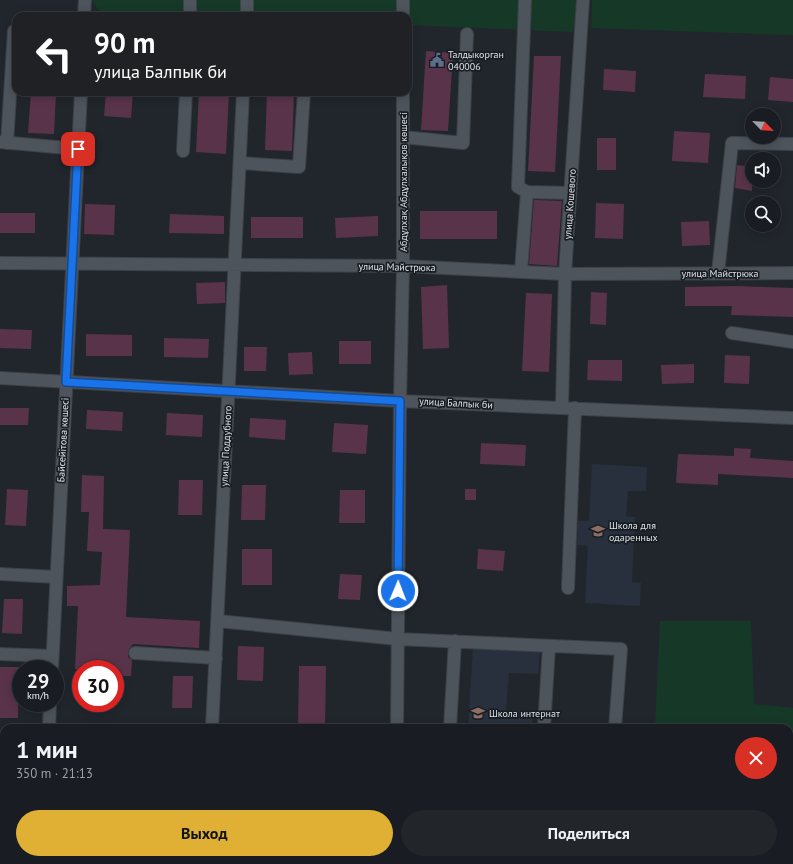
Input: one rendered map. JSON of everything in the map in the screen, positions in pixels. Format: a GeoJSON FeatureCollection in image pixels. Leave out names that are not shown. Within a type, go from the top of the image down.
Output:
{"type":"FeatureCollection","features":[{"type":"Feature","properties":{"kind":"street"},"geometry":{"type":"LineString","coordinates":[[84,12],[85,0]]}},
{"type":"Feature","properties":{"kind":"street"},"geometry":{"type":"LineString","coordinates":[[190,0],[190,12]]}},
{"type":"Feature","properties":{"kind":"street"},"geometry":{"type":"LineString","coordinates":[[247,0],[247,12]]}},
{"type":"Feature","properties":{"kind":"street"},"geometry":{"type":"LineString","coordinates":[[403,0],[403,12]]}},
{"type":"Feature","properties":{"kind":"street"},"geometry":{"type":"LineString","coordinates":[[525,0],[518,187],[527,192],[570,193]]}},
{"type":"Feature","properties":{"kind":"street","name":"улица Кошевого"},"geometry":{"type":"LineString","coordinates":[[562,408],[565,274],[583,0]]}},
{"type":"Feature","properties":{"kind":"street"},"geometry":{"type":"LineString","coordinates":[[403,137],[463,144],[467,34]]}},
{"type":"Feature","properties":{"kind":"street"},"geometry":{"type":"LineString","coordinates":[[12,53],[4,142],[78,149]]}},
{"type":"Feature","properties":{"kind":"street","name":"Байсейітова көшесі"},"geometry":{"type":"LineString","coordinates":[[52,660],[81,96]]}},
{"type":"Feature","properties":{"kind":"street"},"geometry":{"type":"LineString","coordinates":[[184,151],[186,96]]}},
{"type":"Feature","properties":{"kind":"street","name":"улица Поддубного"},"geometry":{"type":"LineString","coordinates":[[212,724],[236,265],[243,96]]}},
{"type":"Feature","properties":{"kind":"street"},"geometry":{"type":"LineString","coordinates":[[240,163],[299,166],[304,96]]}},
{"type":"Feature","properties":{"kind":"street","name":"Абдұлхақ Абдұлхалықов көшесі"},"geometry":{"type":"LineString","coordinates":[[397,724],[400,401],[404,266],[403,96]]}},
{"type":"Feature","properties":{"kind":"street"},"geometry":{"type":"LineString","coordinates":[[718,273],[732,143],[793,144]]}},
{"type":"Feature","properties":{"kind":"street"},"geometry":{"type":"LineString","coordinates":[[521,271],[527,192]]}},
{"type":"Feature","properties":{"kind":"street","name":"улица Майстрюка"},"geometry":{"type":"LineString","coordinates":[[0,263],[404,266],[565,274],[793,273]]}},
{"type":"Feature","properties":{"kind":"street"},"geometry":{"type":"LineString","coordinates":[[732,333],[793,342]]}},
{"type":"Feature","properties":{"kind":"street","name":"улица Балпык би"},"geometry":{"type":"LineString","coordinates":[[0,378],[400,401],[793,418]]}},
{"type":"Feature","properties":{"kind":"street"},"geometry":{"type":"LineString","coordinates":[[568,588],[575,408]]}},
{"type":"Feature","properties":{"kind":"street"},"geometry":{"type":"LineString","coordinates":[[0,574],[56,577]]}},
{"type":"Feature","properties":{"kind":"street"},"geometry":{"type":"LineString","coordinates":[[218,621],[398,639],[621,649],[615,724]]}},
{"type":"Feature","properties":{"kind":"street"},"geometry":{"type":"LineString","coordinates":[[450,724],[454,641]]}},
{"type":"Feature","properties":{"kind":"street"},"geometry":{"type":"LineString","coordinates":[[544,724],[549,646]]}},
{"type":"Feature","properties":{"kind":"street"},"geometry":{"type":"LineString","coordinates":[[135,653],[216,658]]}},
{"type":"Feature","properties":{"kind":"street"},"geometry":{"type":"LineString","coordinates":[[0,654],[52,656]]}},
{"type":"Feature","properties":{"kind":"street"},"geometry":{"type":"LineString","coordinates":[[49,724],[50,712]]}},
{"type":"Feature","properties":{"kind":"shaded area"},"geometry":{"type":"Polygon","coordinates":[[[592,464],[647,467],[646,491],[628,491],[626,516],[635,517],[632,582],[641,583],[640,606],[585,603],[588,546],[577,545],[578,521],[589,521],[592,464]]]}},
{"type":"Feature","properties":{"kind":"shaded area"},"geometry":{"type":"Polygon","coordinates":[[[473,646],[540,650],[538,674],[509,673],[506,710],[533,711],[532,724],[468,724],[473,646]]]}},
{"type":"Feature","properties":{"kind":"green space"},"geometry":{"type":"Polygon","coordinates":[[[91,0],[245,0],[246,12],[100,12],[91,0]]]}},
{"type":"Feature","properties":{"kind":"green space"},"geometry":{"type":"Polygon","coordinates":[[[253,0],[397,0],[396,12],[253,12],[253,0]]]}},
{"type":"Feature","properties":{"kind":"green space"},"geometry":{"type":"Polygon","coordinates":[[[409,0],[578,0],[573,32],[412,25],[412,12],[409,12],[409,0]]]}},
{"type":"Feature","properties":{"kind":"green space"},"geometry":{"type":"Polygon","coordinates":[[[592,0],[793,0],[793,35],[591,28],[592,0]]]}},
{"type":"Feature","properties":{"kind":"green space"},"geometry":{"type":"Polygon","coordinates":[[[660,621],[751,621],[754,704],[793,708],[793,724],[655,724],[660,621]]]}},
{"type":"Feature","properties":{"kind":"building"},"geometry":{"type":"Polygon","coordinates":[[[426,51],[453,53],[448,131],[421,130],[426,51]]]}},
{"type":"Feature","properties":{"kind":"building"},"geometry":{"type":"Polygon","coordinates":[[[534,56],[561,56],[555,172],[528,171],[534,56]]]}},
{"type":"Feature","properties":{"kind":"building"},"geometry":{"type":"Polygon","coordinates":[[[604,69],[636,71],[635,92],[603,90],[604,69]]]}},
{"type":"Feature","properties":{"kind":"building"},"geometry":{"type":"Polygon","coordinates":[[[705,74],[746,76],[745,99],[703,97],[705,74]]]}},
{"type":"Feature","properties":{"kind":"building"},"geometry":{"type":"Polygon","coordinates":[[[770,77],[793,79],[793,102],[768,100],[770,77]]]}},
{"type":"Feature","properties":{"kind":"building"},"geometry":{"type":"Polygon","coordinates":[[[31,96],[56,96],[54,134],[28,133],[31,96]]]}},
{"type":"Feature","properties":{"kind":"building"},"geometry":{"type":"Polygon","coordinates":[[[106,96],[133,96],[131,118],[104,116],[106,96]]]}},
{"type":"Feature","properties":{"kind":"building"},"geometry":{"type":"Polygon","coordinates":[[[199,96],[229,96],[226,154],[196,152],[199,96]]]}},
{"type":"Feature","properties":{"kind":"building"},"geometry":{"type":"Polygon","coordinates":[[[267,96],[294,96],[292,151],[265,150],[267,96]]]}},
{"type":"Feature","properties":{"kind":"building"},"geometry":{"type":"Polygon","coordinates":[[[674,131],[710,133],[708,163],[672,161],[674,131]]]}},
{"type":"Feature","properties":{"kind":"building"},"geometry":{"type":"Polygon","coordinates":[[[597,138],[616,138],[616,170],[597,170],[597,138]]]}},
{"type":"Feature","properties":{"kind":"building"},"geometry":{"type":"Polygon","coordinates":[[[737,165],[745,166],[745,188],[752,188],[752,191],[735,188],[737,165]]]}},
{"type":"Feature","properties":{"kind":"building"},"geometry":{"type":"Polygon","coordinates":[[[534,200],[562,201],[557,266],[529,264],[534,200]]]}},
{"type":"Feature","properties":{"kind":"building"},"geometry":{"type":"Polygon","coordinates":[[[596,203],[624,204],[623,239],[595,238],[596,203]]]}},
{"type":"Feature","properties":{"kind":"building"},"geometry":{"type":"Polygon","coordinates":[[[85,204],[115,205],[114,235],[84,234],[85,204]]]}},
{"type":"Feature","properties":{"kind":"building"},"geometry":{"type":"Polygon","coordinates":[[[420,211],[497,211],[497,239],[420,239],[420,211]]]}},
{"type":"Feature","properties":{"kind":"building"},"geometry":{"type":"Polygon","coordinates":[[[0,213],[35,213],[35,233],[0,233],[0,213]]]}},
{"type":"Feature","properties":{"kind":"building"},"geometry":{"type":"Polygon","coordinates":[[[170,214],[224,216],[224,234],[169,233],[170,214]]]}},
{"type":"Feature","properties":{"kind":"building"},"geometry":{"type":"Polygon","coordinates":[[[378,216],[378,236],[336,238],[335,218],[378,216]]]}},
{"type":"Feature","properties":{"kind":"building"},"geometry":{"type":"Polygon","coordinates":[[[251,217],[303,217],[303,238],[251,238],[251,217]]]}},
{"type":"Feature","properties":{"kind":"building"},"geometry":{"type":"Polygon","coordinates":[[[709,221],[710,245],[682,246],[681,222],[709,221]]]}},
{"type":"Feature","properties":{"kind":"building"},"geometry":{"type":"Polygon","coordinates":[[[225,282],[225,303],[197,304],[196,283],[225,282]]]}},
{"type":"Feature","properties":{"kind":"building"},"geometry":{"type":"Polygon","coordinates":[[[447,285],[449,348],[423,349],[421,287],[447,285]]]}},
{"type":"Feature","properties":{"kind":"building"},"geometry":{"type":"Polygon","coordinates":[[[734,286],[793,288],[793,317],[731,315],[732,306],[685,306],[685,287],[734,286]]]}},
{"type":"Feature","properties":{"kind":"building"},"geometry":{"type":"Polygon","coordinates":[[[591,292],[607,293],[606,325],[590,324],[591,292]]]}},
{"type":"Feature","properties":{"kind":"building"},"geometry":{"type":"Polygon","coordinates":[[[526,293],[552,294],[549,372],[522,371],[526,293]]]}},
{"type":"Feature","properties":{"kind":"building"},"geometry":{"type":"Polygon","coordinates":[[[0,329],[32,330],[31,349],[0,348],[0,329]]]}},
{"type":"Feature","properties":{"kind":"building"},"geometry":{"type":"Polygon","coordinates":[[[86,334],[132,335],[132,356],[86,356],[86,334]]]}},
{"type":"Feature","properties":{"kind":"building"},"geometry":{"type":"Polygon","coordinates":[[[164,338],[209,339],[208,358],[164,357],[164,338]]]}},
{"type":"Feature","properties":{"kind":"building"},"geometry":{"type":"Polygon","coordinates":[[[339,341],[371,341],[371,364],[339,364],[339,341]]]}},
{"type":"Feature","properties":{"kind":"building"},"geometry":{"type":"Polygon","coordinates":[[[244,347],[267,347],[266,371],[244,371],[244,347]]]}},
{"type":"Feature","properties":{"kind":"building"},"geometry":{"type":"Polygon","coordinates":[[[312,352],[313,374],[289,375],[288,353],[312,352]]]}},
{"type":"Feature","properties":{"kind":"building"},"geometry":{"type":"Polygon","coordinates":[[[725,355],[750,356],[749,384],[724,383],[725,355]]]}},
{"type":"Feature","properties":{"kind":"building"},"geometry":{"type":"Polygon","coordinates":[[[588,360],[622,360],[622,381],[587,380],[588,360]]]}},
{"type":"Feature","properties":{"kind":"building"},"geometry":{"type":"Polygon","coordinates":[[[694,364],[694,383],[662,384],[661,365],[694,364]]]}},
{"type":"Feature","properties":{"kind":"building"},"geometry":{"type":"Polygon","coordinates":[[[0,408],[29,408],[28,425],[0,425],[0,408]]]}},
{"type":"Feature","properties":{"kind":"building"},"geometry":{"type":"Polygon","coordinates":[[[87,410],[123,412],[122,431],[86,429],[87,410]]]}},
{"type":"Feature","properties":{"kind":"building"},"geometry":{"type":"Polygon","coordinates":[[[167,413],[203,415],[202,437],[166,435],[167,413]]]}},
{"type":"Feature","properties":{"kind":"building"},"geometry":{"type":"Polygon","coordinates":[[[250,418],[286,420],[285,440],[249,437],[250,418]]]}},
{"type":"Feature","properties":{"kind":"building"},"geometry":{"type":"Polygon","coordinates":[[[334,423],[368,425],[366,454],[332,452],[334,423]]]}},
{"type":"Feature","properties":{"kind":"building"},"geometry":{"type":"Polygon","coordinates":[[[481,443],[526,445],[525,466],[480,464],[481,443]]]}},
{"type":"Feature","properties":{"kind":"building"},"geometry":{"type":"Polygon","coordinates":[[[734,448],[751,449],[750,458],[793,461],[793,478],[718,474],[718,485],[676,483],[678,454],[734,456],[734,448]]]}},
{"type":"Feature","properties":{"kind":"building"},"geometry":{"type":"Polygon","coordinates":[[[82,475],[104,476],[103,529],[130,530],[126,617],[200,621],[199,648],[133,644],[128,653],[128,657],[132,660],[131,676],[124,676],[124,660],[75,660],[78,606],[67,606],[67,586],[100,585],[102,552],[87,551],[89,512],[81,512],[82,475]]]}},
{"type":"Feature","properties":{"kind":"building"},"geometry":{"type":"Polygon","coordinates":[[[179,480],[203,480],[202,515],[178,515],[179,480]]]}},
{"type":"Feature","properties":{"kind":"building"},"geometry":{"type":"Polygon","coordinates":[[[242,485],[266,485],[265,520],[241,520],[242,485]]]}},
{"type":"Feature","properties":{"kind":"building"},"geometry":{"type":"Polygon","coordinates":[[[7,489],[28,490],[26,526],[5,525],[7,489]]]}},
{"type":"Feature","properties":{"kind":"building"},"geometry":{"type":"Polygon","coordinates":[[[465,489],[476,489],[476,500],[465,500],[465,489]]]}},
{"type":"Feature","properties":{"kind":"building"},"geometry":{"type":"Polygon","coordinates":[[[340,490],[365,490],[365,523],[339,523],[340,490]]]}},
{"type":"Feature","properties":{"kind":"building"},"geometry":{"type":"Polygon","coordinates":[[[242,549],[272,549],[272,585],[242,585],[242,549]]]}},
{"type":"Feature","properties":{"kind":"building"},"geometry":{"type":"Polygon","coordinates":[[[478,549],[505,551],[503,571],[477,569],[478,549]]]}},
{"type":"Feature","properties":{"kind":"building"},"geometry":{"type":"Polygon","coordinates":[[[340,574],[362,575],[360,600],[338,599],[340,574]]]}},
{"type":"Feature","properties":{"kind":"building"},"geometry":{"type":"Polygon","coordinates":[[[4,599],[23,599],[22,634],[2,633],[4,599]]]}},
{"type":"Feature","properties":{"kind":"building"},"geometry":{"type":"Polygon","coordinates":[[[238,646],[264,647],[263,681],[237,680],[238,646]]]}},
{"type":"Feature","properties":{"kind":"building"},"geometry":{"type":"Polygon","coordinates":[[[299,666],[326,666],[325,724],[298,724],[299,666]]]}},
{"type":"Feature","properties":{"kind":"building"},"geometry":{"type":"Polygon","coordinates":[[[0,667],[12,667],[12,712],[18,712],[18,718],[0,718],[0,667]]]}},
{"type":"Feature","properties":{"kind":"building"},"geometry":{"type":"Polygon","coordinates":[[[173,676],[193,676],[192,708],[172,708],[173,676]]]}},
{"type":"Feature","properties":{"kind":"place","name":"Талдыкорган 040006"},"geometry":{"type":"Point","coordinates":[437,60]}},
{"type":"Feature","properties":{"kind":"place","name":"Школа для одаренных"},"geometry":{"type":"Point","coordinates":[598,531]}},
{"type":"Feature","properties":{"kind":"place","name":"Школа интернат"},"geometry":{"type":"Point","coordinates":[478,713]}},
{"type":"Feature","properties":{"kind":"route"},"geometry":{"type":"LineString","coordinates":[[78,149],[66,382],[400,401],[398,591]]}}]}
